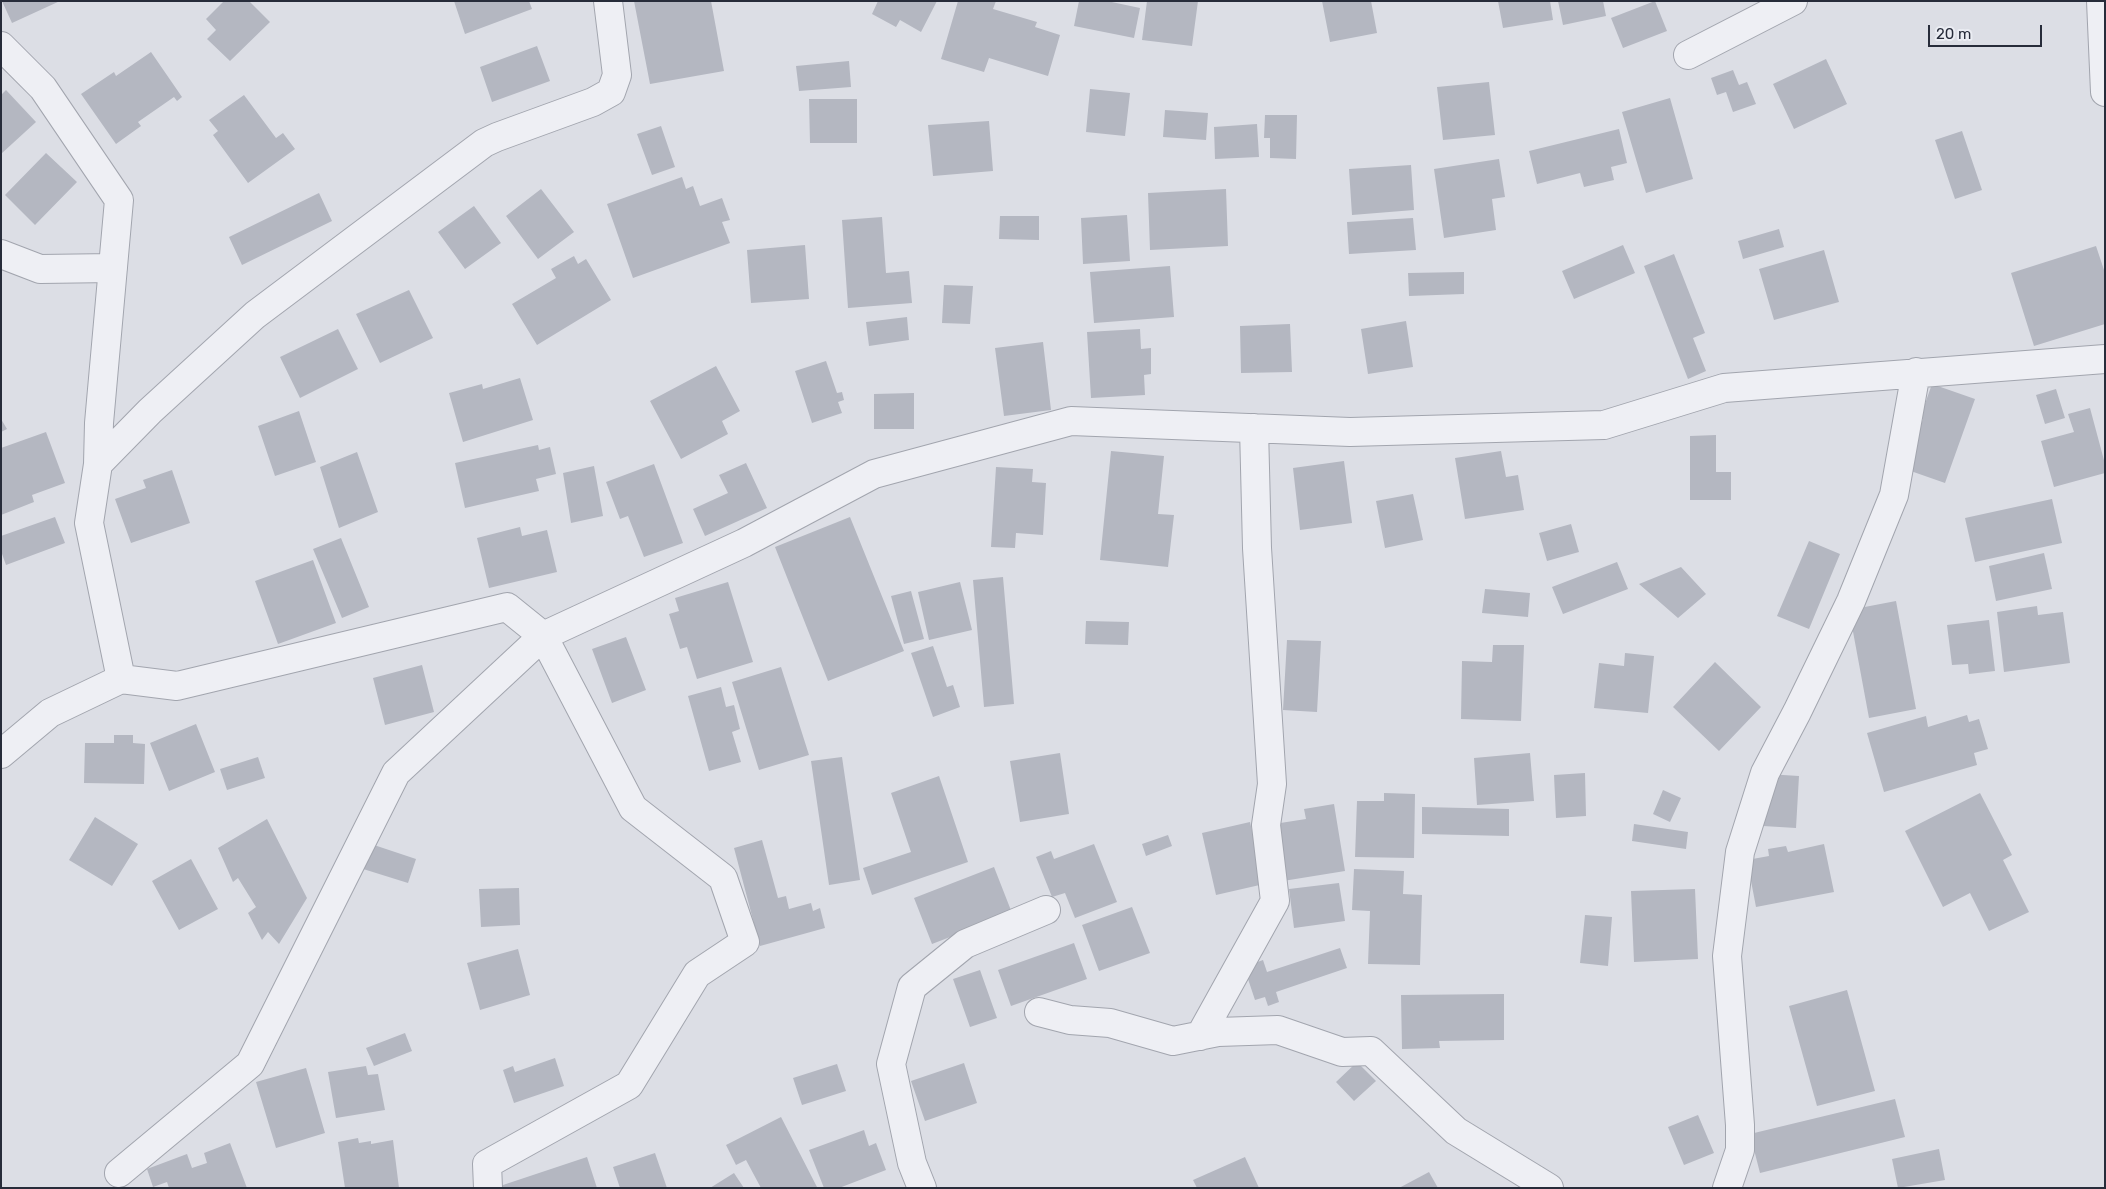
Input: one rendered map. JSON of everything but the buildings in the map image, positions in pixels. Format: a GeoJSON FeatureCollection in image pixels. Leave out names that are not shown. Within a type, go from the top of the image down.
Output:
{"type":"FeatureCollection","features":[{"type":"Feature","properties":{"kind":"street"},"geometry":{"type":"LineString","coordinates":[[98,464],[150,411],[255,315],[484,143],[594,102],[611,92],[617,75],[608,1]]}},
{"type":"Feature","properties":{"kind":"street"},"geometry":{"type":"LineString","coordinates":[[1688,55],[1793,1]]}},
{"type":"Feature","properties":{"kind":"street"},"geometry":{"type":"LineString","coordinates":[[2101,1],[2105,92]]}},
{"type":"Feature","properties":{"kind":"street"},"geometry":{"type":"LineString","coordinates":[[1,46],[43,88],[119,200],[99,422],[98,464],[89,523],[121,679]]}},
{"type":"Feature","properties":{"kind":"street"},"geometry":{"type":"LineString","coordinates":[[1,254],[40,269],[113,268]]}},
{"type":"Feature","properties":{"kind":"street"},"geometry":{"type":"LineString","coordinates":[[119,1173],[250,1064],[396,773],[543,636],[744,543],[874,474],[1071,422],[1350,432],[1604,426],[1724,388],[2105,359]]}},
{"type":"Feature","properties":{"kind":"street"},"geometry":{"type":"LineString","coordinates":[[1727,1188],[1740,1150],[1740,1125],[1727,956],[1740,852],[1765,773],[1797,712],[1851,600],[1894,495],[1916,372]]}},
{"type":"Feature","properties":{"kind":"street"},"geometry":{"type":"LineString","coordinates":[[1200,1036],[1274,901],[1266,825],[1272,784],[1257,548],[1254,428]]}},
{"type":"Feature","properties":{"kind":"street"},"geometry":{"type":"LineString","coordinates":[[1,754],[50,713],[121,679],[177,686],[507,606],[543,636],[633,808],[723,878],[745,942],[696,974],[628,1085],[487,1164],[488,1188]]}},
{"type":"Feature","properties":{"kind":"street"},"geometry":{"type":"LineString","coordinates":[[922,1188],[912,1163],[891,1064],[912,988],[965,944],[1046,910]]}},
{"type":"Feature","properties":{"kind":"street"},"geometry":{"type":"LineString","coordinates":[[1039,1012],[1070,1020],[1110,1023],[1173,1041],[1218,1032],[1278,1030],[1342,1052],[1371,1052],[1456,1131],[1549,1188]]}}]}
